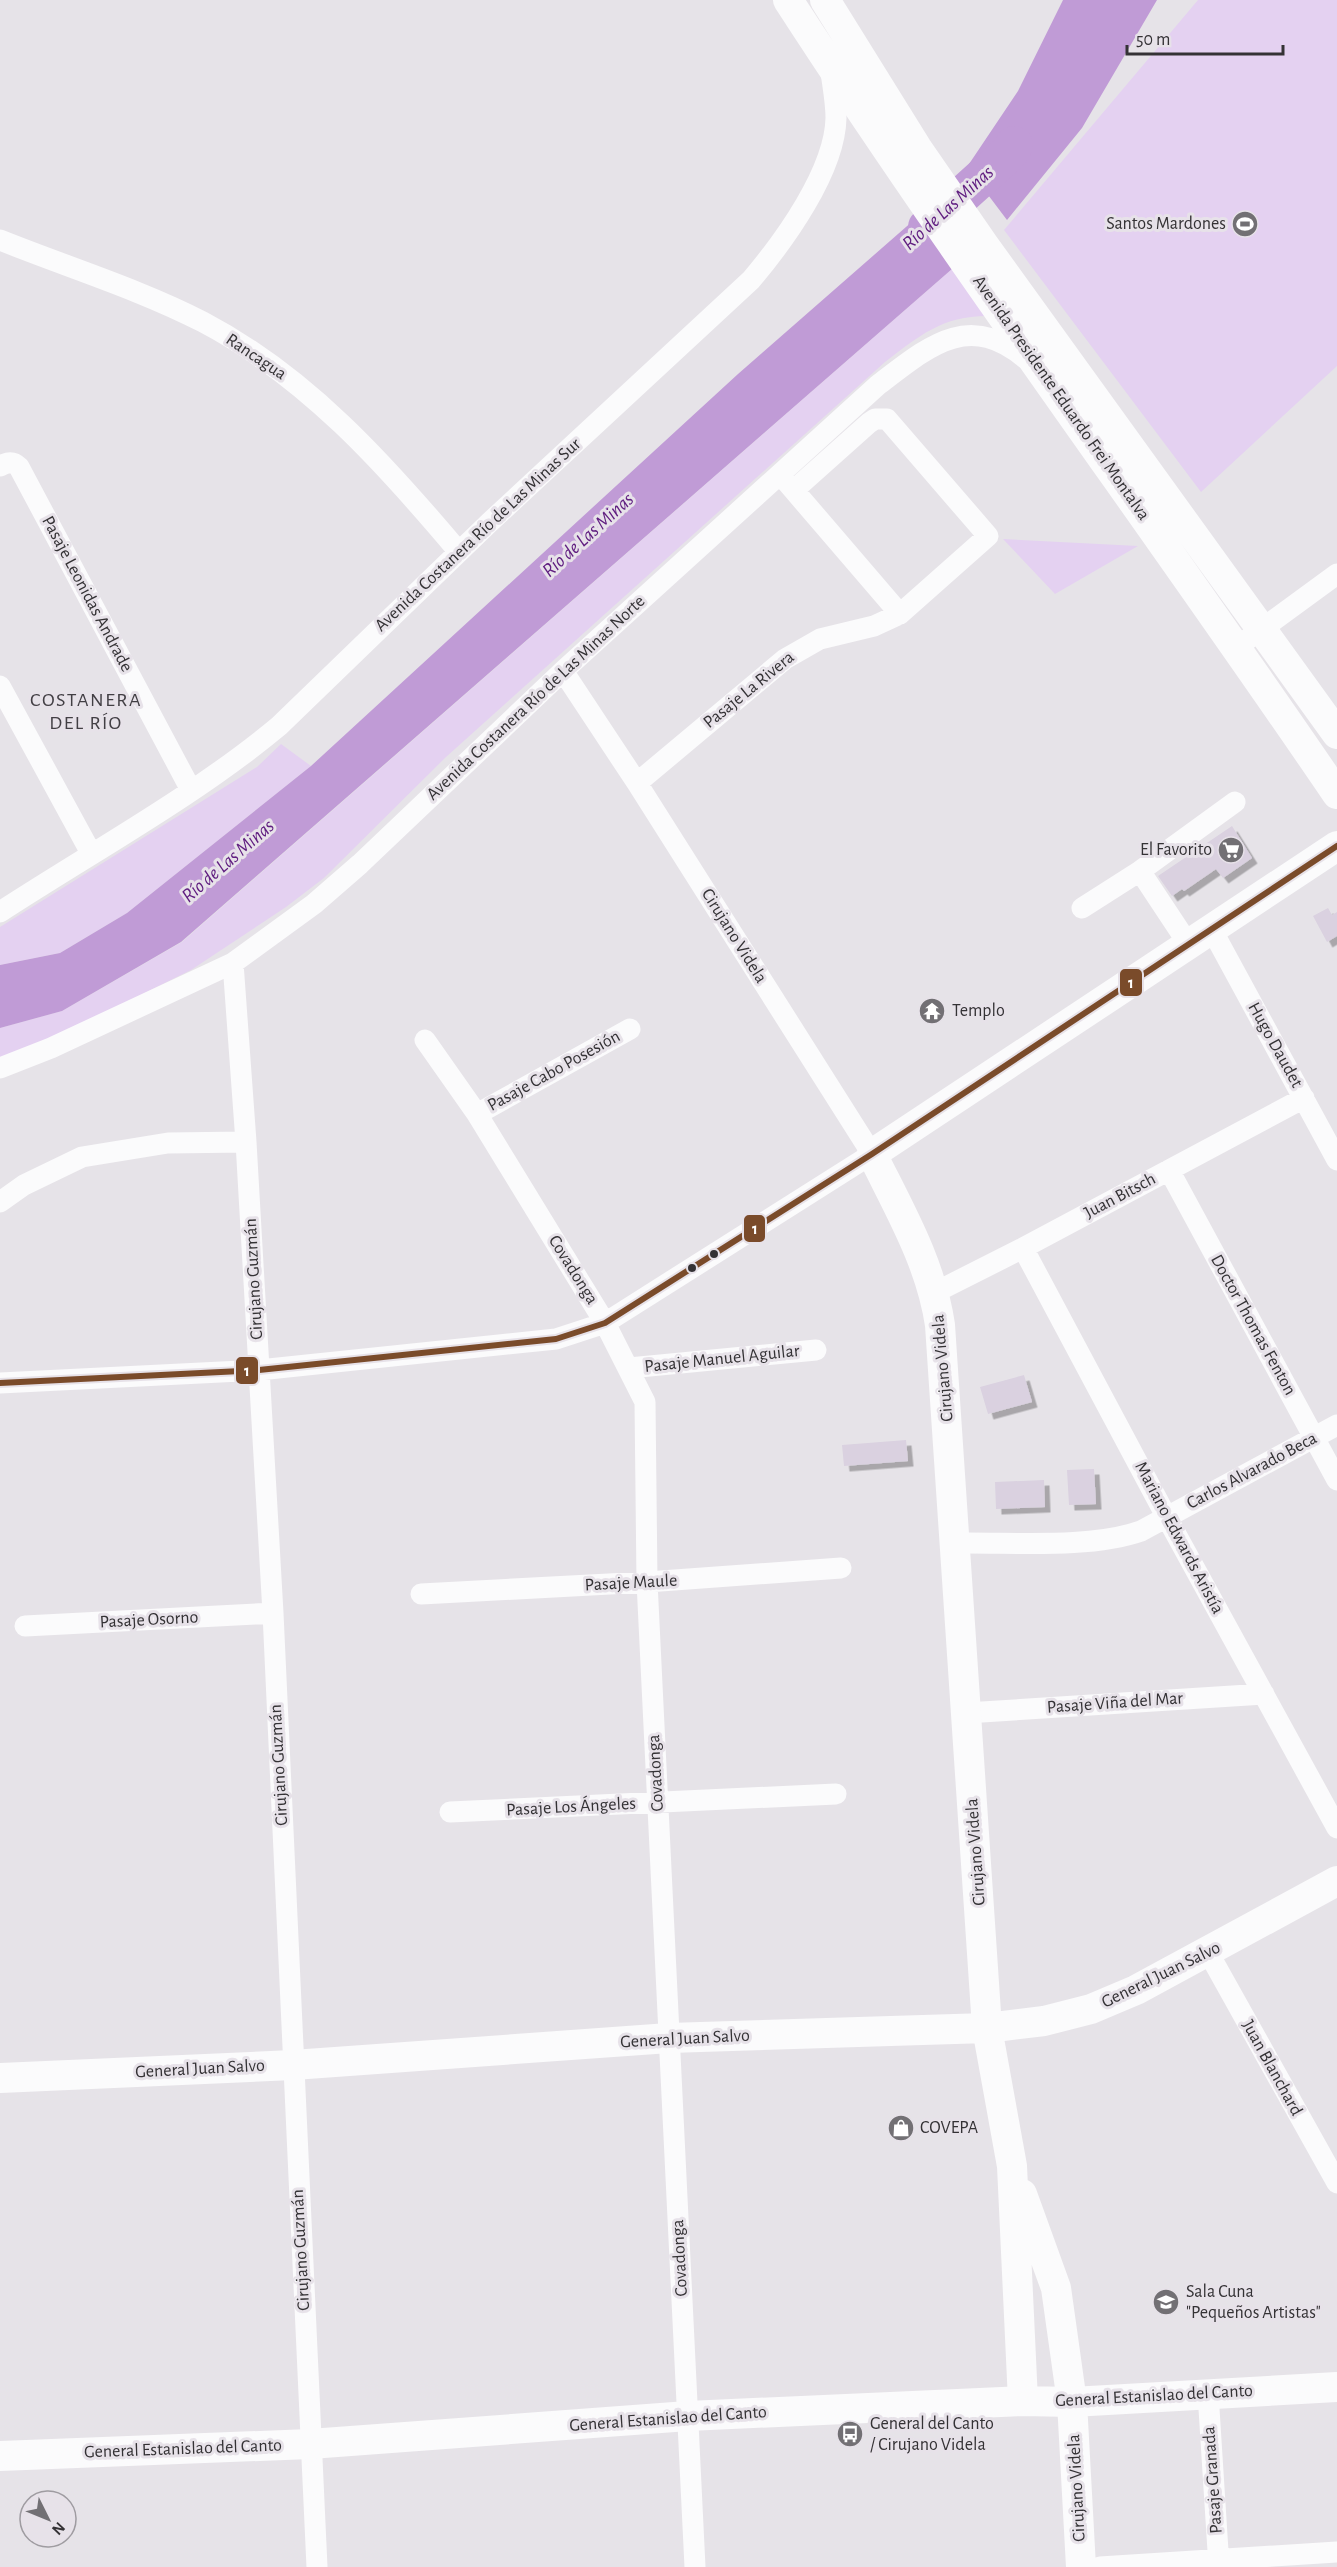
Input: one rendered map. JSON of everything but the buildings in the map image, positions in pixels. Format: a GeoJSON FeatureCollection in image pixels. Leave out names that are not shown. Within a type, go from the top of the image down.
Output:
{"type":"FeatureCollection","features":[{"type":"Feature","properties":{"kind":"street","name":"Avenida Presidente Eduardo Frei Montalva"},"geometry":{"type":"LineString","coordinates":[[788,0],[830,66],[908,155]]}},
{"type":"Feature","properties":{"kind":"street","name":"Avenida Presidente Eduardo Frei Montalva"},"geometry":{"type":"LineString","coordinates":[[825,0],[908,155],[974,252],[1262,629],[1337,734]]}},
{"type":"Feature","properties":{"kind":"street","name":"Avenida Costanera Río de Las Minas Sur"},"geometry":{"type":"LineString","coordinates":[[0,912],[191,790],[244,754],[279,726],[459,552],[751,280],[781,244],[806,202],[830,148],[836,120],[830,66]]}},
{"type":"Feature","properties":{"kind":"street","name":"Rancagua"},"geometry":{"type":"LineString","coordinates":[[0,240],[183,313],[250,350],[328,411],[403,485],[459,552]]}},
{"type":"Feature","properties":{"kind":"street","name":"Avenida Presidente Eduardo Frei Montalva"},"geometry":{"type":"LineString","coordinates":[[974,252],[1044,376],[1237,647],[1337,794]]}},
{"type":"Feature","properties":{"kind":"street","name":"Avenida Costanera Río de Las Minas Norte"},"geometry":{"type":"LineString","coordinates":[[0,1068],[51,1048],[233,963],[284,927],[336,886],[563,670],[788,482],[878,385],[916,356],[952,337],[969,334],[992,338],[1012,349],[1044,376]]}},
{"type":"Feature","properties":{"kind":"street","name":"Pasaje La Rivera"},"geometry":{"type":"LineString","coordinates":[[637,783],[796,651],[820,639],[874,626],[900,614],[988,536],[887,419],[875,419],[788,482]]}},
{"type":"Feature","properties":{"kind":"street","name":"Pasaje Leonidas Andrade"},"geometry":{"type":"LineString","coordinates":[[7,464],[19,467],[191,790]]}},
{"type":"Feature","properties":{"kind":"street"},"geometry":{"type":"LineString","coordinates":[[788,482],[900,614]]}},
{"type":"Feature","properties":{"kind":"street"},"geometry":{"type":"LineString","coordinates":[[1237,647],[1337,574]]}},
{"type":"Feature","properties":{"kind":"street","name":"Cirujano Videla"},"geometry":{"type":"LineString","coordinates":[[563,670],[872,1154],[924,1262],[934,1293],[943,1348],[987,2028],[1012,2166],[1023,2401]]}},
{"type":"Feature","properties":{"kind":"street"},"geometry":{"type":"LineString","coordinates":[[0,686],[91,853]]}},
{"type":"Feature","properties":{"kind":"street"},"geometry":{"type":"LineString","coordinates":[[1082,908],[1140,871],[1235,802]]}},
{"type":"Feature","properties":{"kind":"street"},"geometry":{"type":"LineString","coordinates":[[0,1383],[259,1370],[556,1339],[605,1323],[872,1154],[1337,846]]}},
{"type":"Feature","properties":{"kind":"street","name":"Hugo Daudet"},"geometry":{"type":"LineString","coordinates":[[1140,871],[1200,938],[1304,1098],[1337,1160]]}},
{"type":"Feature","properties":{"kind":"street","name":"Cirujano Guzmán"},"geometry":{"type":"LineString","coordinates":[[233,963],[246,1142],[273,1613],[317,2567]]}},
{"type":"Feature","properties":{"kind":"street","name":"Pasaje Cabo Posesión"},"geometry":{"type":"LineString","coordinates":[[477,1114],[630,1029]]}},
{"type":"Feature","properties":{"kind":"street","name":"Covadonga"},"geometry":{"type":"LineString","coordinates":[[425,1040],[477,1114],[605,1323],[645,1402],[646,1582],[695,2567]]}},
{"type":"Feature","properties":{"kind":"street","name":"Juan Bitsch"},"geometry":{"type":"LineString","coordinates":[[934,1293],[1304,1098]]}},
{"type":"Feature","properties":{"kind":"street"},"geometry":{"type":"LineString","coordinates":[[0,1202],[24,1185],[82,1157],[168,1143],[246,1142]]}},
{"type":"Feature","properties":{"kind":"street","name":"Doctor Thomas Fenton"},"geometry":{"type":"LineString","coordinates":[[1169,1170],[1337,1480]]}},
{"type":"Feature","properties":{"kind":"street","name":"Mariano Edwards Aristía"},"geometry":{"type":"LineString","coordinates":[[1023,1248],[1166,1516],[1337,1828]]}},
{"type":"Feature","properties":{"kind":"street","name":"Pasaje Manuel Aguilar"},"geometry":{"type":"LineString","coordinates":[[628,1368],[816,1350]]}},
{"type":"Feature","properties":{"kind":"street","name":"Carlos Alvarado Beca"},"geometry":{"type":"LineString","coordinates":[[956,1543],[1113,1540],[1141,1531],[1337,1425]]}},
{"type":"Feature","properties":{"kind":"street","name":"Pasaje Maule"},"geometry":{"type":"LineString","coordinates":[[421,1594],[646,1582],[841,1568]]}},
{"type":"Feature","properties":{"kind":"street","name":"Pasaje Osorno"},"geometry":{"type":"LineString","coordinates":[[26,1626],[273,1613]]}},
{"type":"Feature","properties":{"kind":"street","name":"Pasaje Viña del Mar"},"geometry":{"type":"LineString","coordinates":[[966,1713],[1264,1694]]}},
{"type":"Feature","properties":{"kind":"street","name":"Pasaje Los Ángeles"},"geometry":{"type":"LineString","coordinates":[[450,1812],[836,1794]]}},
{"type":"Feature","properties":{"kind":"street","name":"General Juan Salvo"},"geometry":{"type":"LineString","coordinates":[[0,2078],[293,2065],[669,2038],[987,2028],[1044,2020],[1091,2009],[1136,1990],[1337,1881]]}},
{"type":"Feature","properties":{"kind":"street","name":"Juan Blanchard"},"geometry":{"type":"LineString","coordinates":[[1208,1952],[1337,2183]]}},
{"type":"Feature","properties":{"kind":"street","name":"Cirujano Videla"},"geometry":{"type":"LineString","coordinates":[[1012,2166],[1056,2288],[1072,2402],[1081,2567]]}},
{"type":"Feature","properties":{"kind":"street","name":"General Estanislao del Canto"},"geometry":{"type":"LineString","coordinates":[[0,2456],[310,2444],[688,2416],[1023,2401],[1072,2402],[1337,2387]]}},
{"type":"Feature","properties":{"kind":"street","name":"Pasaje Granada"},"geometry":{"type":"LineString","coordinates":[[1208,2393],[1219,2563]]}},
{"type":"Feature","properties":{"kind":"street"},"geometry":{"type":"LineString","coordinates":[[1100,2567],[1219,2563],[1337,2552]]}},
{"type":"Feature","properties":{"kind":"shaded area"},"geometry":{"type":"Polygon","coordinates":[[[1198,0],[1337,0],[1337,366],[1201,492],[1004,230],[1198,0]]]}},
{"type":"Feature","properties":{"kind":"shaded area"},"geometry":{"type":"Polygon","coordinates":[[[960,262],[990,316],[959,319],[933,328],[885,362],[446,757],[324,878],[286,907],[191,970],[0,1061],[0,1028],[62,1011],[182,942],[960,262]]]}},
{"type":"Feature","properties":{"kind":"shaded area"},"geometry":{"type":"Polygon","coordinates":[[[1003,539],[1138,546],[1055,594],[1003,539]]]}},
{"type":"Feature","properties":{"kind":"shaded area"},"geometry":{"type":"Polygon","coordinates":[[[281,744],[311,766],[127,913],[60,953],[0,965],[0,927],[257,767],[281,744]]]}},
{"type":"Feature","properties":{"kind":"water"},"geometry":{"type":"Polygon","coordinates":[[[1063,0],[1157,0],[1082,128],[1007,220],[967,167],[1018,91],[1063,0]]]}},
{"type":"Feature","properties":{"kind":"water"},"geometry":{"type":"Polygon","coordinates":[[[922,213],[960,262],[181,942],[62,1011],[0,1028],[0,965],[60,953],[127,913],[311,766],[738,374],[922,213]]]}},
{"type":"Feature","properties":{"kind":"waterway","name":"Río de Las Minas"},"geometry":{"type":"LineString","coordinates":[[927,227],[1010,152],[1014,145]]}},
{"type":"Feature","properties":{"kind":"transit line","name":"1"},"geometry":{"type":"LineString","coordinates":[[0,1383],[259,1370],[556,1339],[605,1323],[872,1154],[1337,846]]}},
{"type":"Feature","properties":{"kind":"place","name":"Santos Mardones"},"geometry":{"type":"Point","coordinates":[1245,224]}},
{"type":"Feature","properties":{"kind":"place","name":"El Favorito"},"geometry":{"type":"Point","coordinates":[1231,850]}},
{"type":"Feature","properties":{"kind":"place","name":"Templo"},"geometry":{"type":"Point","coordinates":[932,1011]}},
{"type":"Feature","properties":{"kind":"place","name":"COVEPA"},"geometry":{"type":"Point","coordinates":[901,2128]}},
{"type":"Feature","properties":{"kind":"place","name":"Sala Cuna \"Pequeños Artistas\""},"geometry":{"type":"Point","coordinates":[1166,2302]}},
{"type":"Feature","properties":{"kind":"place","name":"General del Canto / Cirujano Videla"},"geometry":{"type":"Point","coordinates":[850,2434]}},
{"type":"Feature","properties":{"kind":"district","name":"COSTANERA DEL RÍO"},"geometry":{"type":"Point","coordinates":[86,712]}}]}
